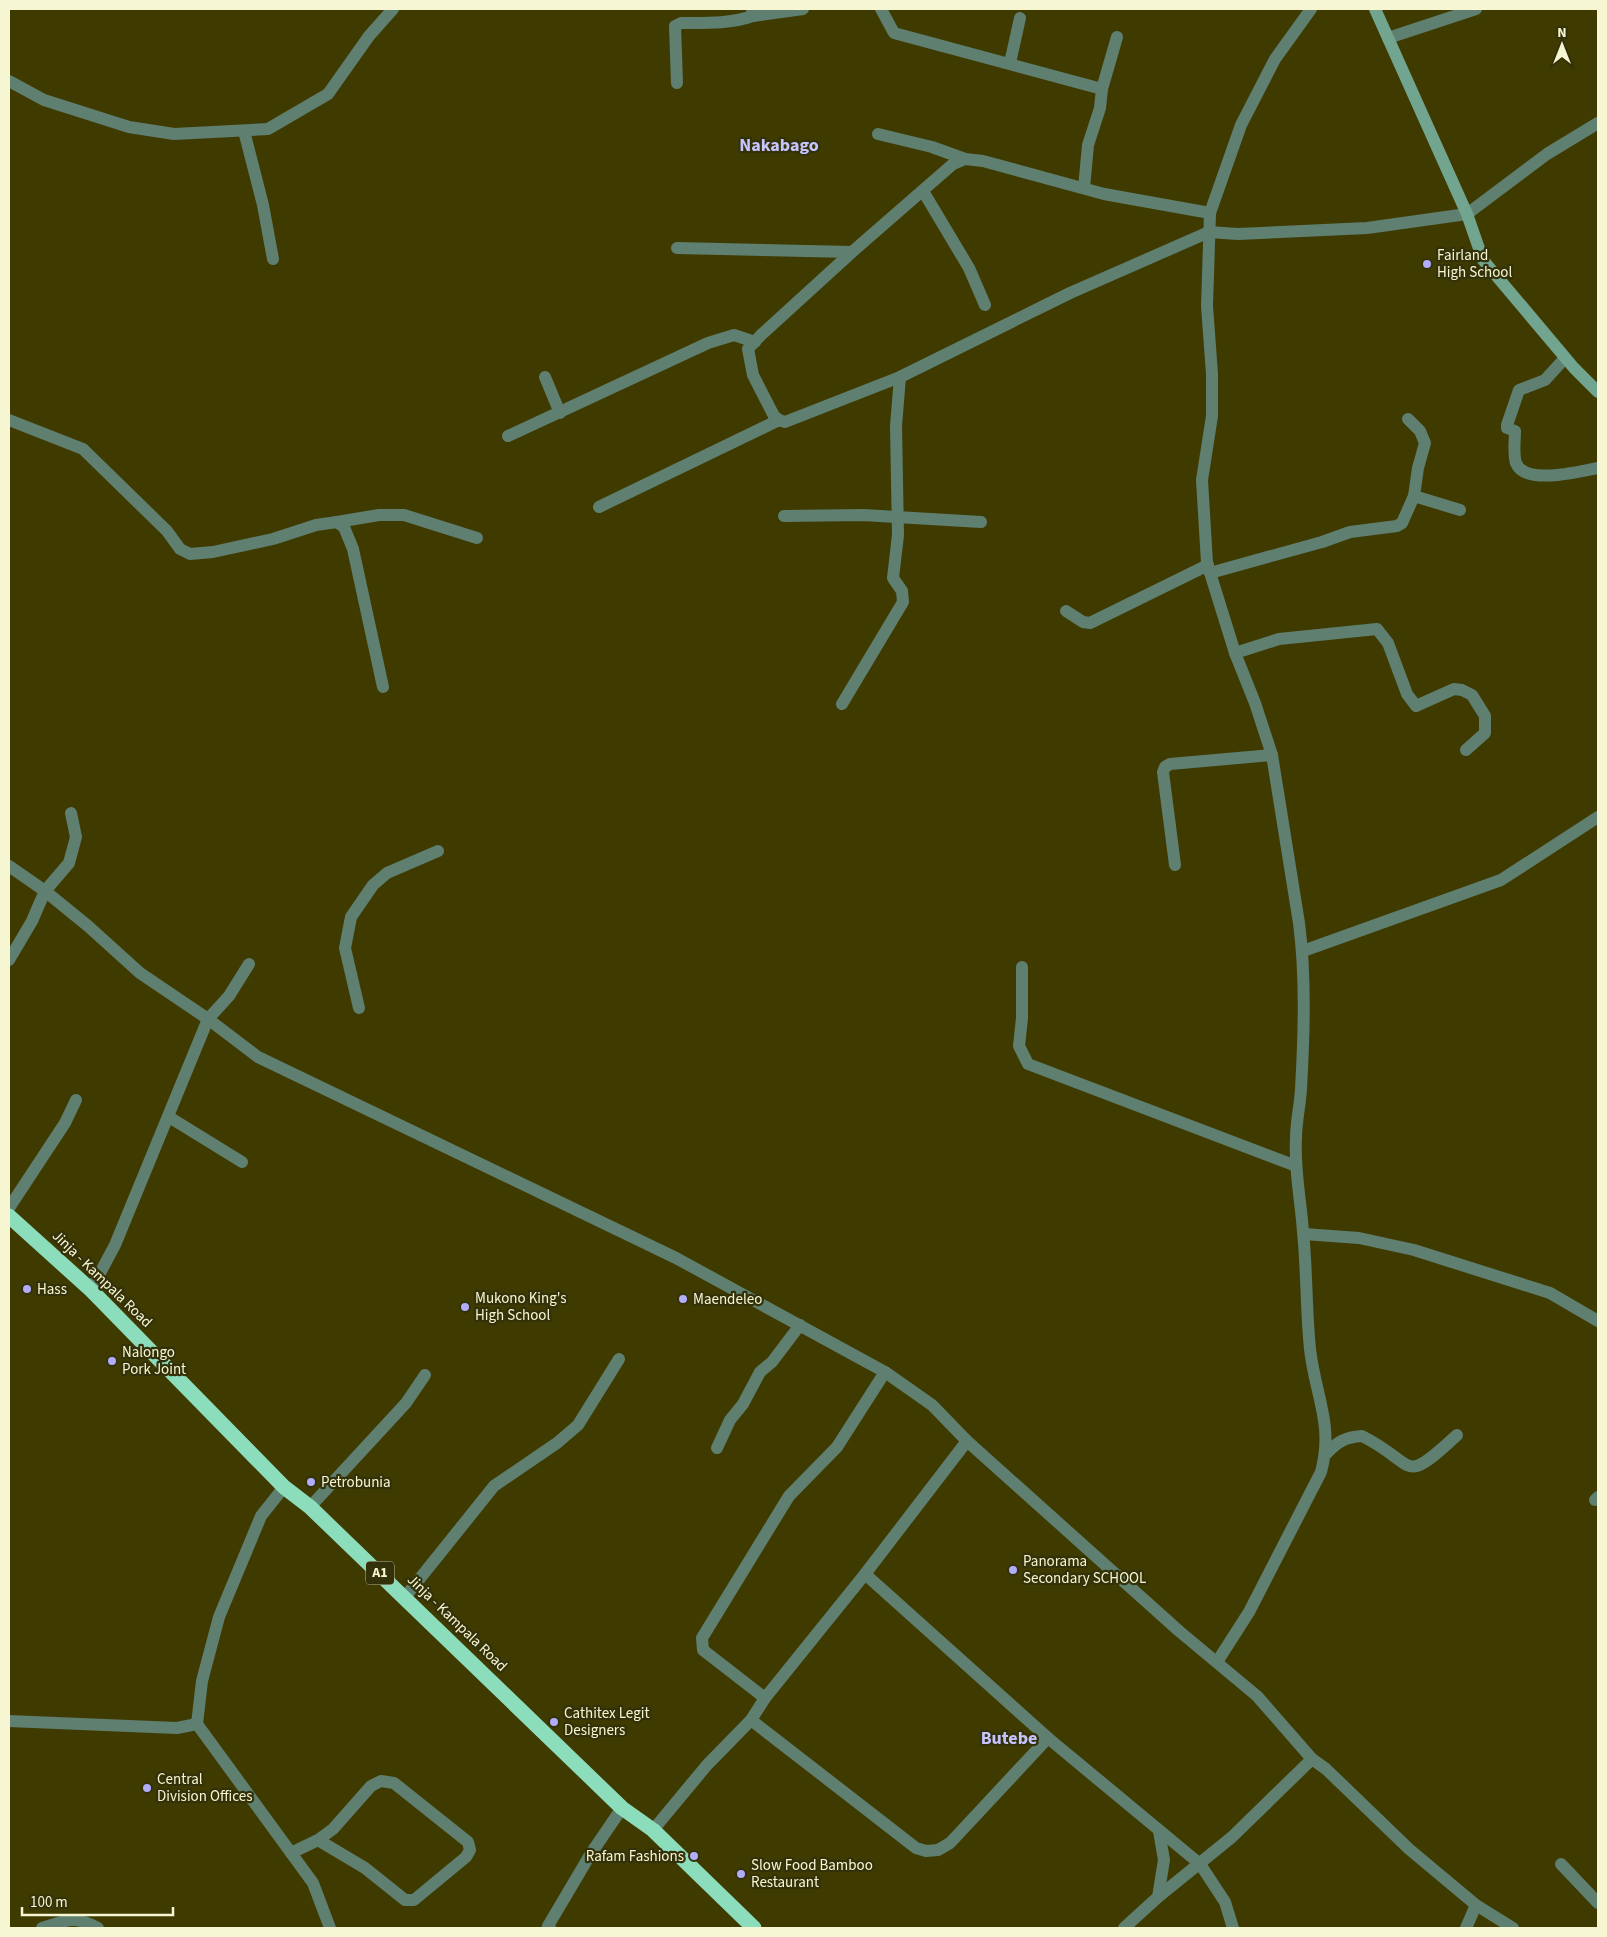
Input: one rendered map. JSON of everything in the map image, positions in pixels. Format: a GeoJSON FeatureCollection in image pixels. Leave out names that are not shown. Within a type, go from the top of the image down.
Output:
{"type":"FeatureCollection","features":[{"type":"Feature","properties":{"kind":"highway","name":"Jinja - Kampala Road"},"geometry":{"type":"LineString","coordinates":[[10,1218],[91,1290],[284,1488],[310,1507],[622,1808],[653,1830],[754,1928]]}},
{"type":"Feature","properties":{"kind":"street"},"geometry":{"type":"LineString","coordinates":[[9,81],[44,100],[129,127],[174,134],[268,129],[328,94],[369,36],[393,9]]}},
{"type":"Feature","properties":{"kind":"street"},"geometry":{"type":"LineString","coordinates":[[677,83],[675,26],[681,23],[721,24],[753,13],[803,9]]}},
{"type":"Feature","properties":{"kind":"street"},"geometry":{"type":"LineString","coordinates":[[881,9],[894,33],[1102,89]]}},
{"type":"Feature","properties":{"kind":"street"},"geometry":{"type":"LineString","coordinates":[[1217,1662],[1249,1612],[1280,1556],[1321,1472],[1326,1454],[1327,1435],[1320,1392],[1310,1351],[1304,1234],[1296,1166],[1296,1138],[1301,1091],[1303,951],[1272,755],[1255,703],[1235,653],[1209,569],[1202,480],[1212,416],[1212,374],[1206,306],[1210,213],[1241,125],[1275,59],[1311,9]]}},
{"type":"Feature","properties":{"kind":"street"},"geometry":{"type":"LineString","coordinates":[[1375,9],[1467,214],[1478,252],[1489,269],[1565,358],[1598,392]]}},
{"type":"Feature","properties":{"kind":"street"},"geometry":{"type":"LineString","coordinates":[[1388,38],[1476,9]]}},
{"type":"Feature","properties":{"kind":"street"},"geometry":{"type":"LineString","coordinates":[[1010,63],[1020,18]]}},
{"type":"Feature","properties":{"kind":"street"},"geometry":{"type":"LineString","coordinates":[[1084,188],[1088,145],[1100,108],[1102,89],[1117,37]]}},
{"type":"Feature","properties":{"kind":"street"},"geometry":{"type":"LineString","coordinates":[[965,159],[953,164],[852,252],[748,349],[753,375],[768,406],[778,420],[785,422],[808,415],[900,377],[1070,293],[1208,232],[1238,234],[1367,228],[1467,214],[1547,154],[1598,123]]}},
{"type":"Feature","properties":{"kind":"street"},"geometry":{"type":"LineString","coordinates":[[244,131],[263,206],[273,260]]}},
{"type":"Feature","properties":{"kind":"street"},"geometry":{"type":"LineString","coordinates":[[878,134],[965,159],[983,161],[1084,188],[1131,199],[1210,213]]}},
{"type":"Feature","properties":{"kind":"street"},"geometry":{"type":"LineString","coordinates":[[923,191],[969,268],[985,304]]}},
{"type":"Feature","properties":{"kind":"street"},"geometry":{"type":"LineString","coordinates":[[677,248],[852,252]]}},
{"type":"Feature","properties":{"kind":"street"},"geometry":{"type":"LineString","coordinates":[[508,436],[708,343],[734,334],[754,342]]}},
{"type":"Feature","properties":{"kind":"street"},"geometry":{"type":"LineString","coordinates":[[1565,358],[1545,380],[1519,390],[1507,425],[1507,428],[1514,431],[1515,461],[1521,469],[1532,475],[1559,475],[1598,468]]}},
{"type":"Feature","properties":{"kind":"street"},"geometry":{"type":"LineString","coordinates":[[545,377],[560,413]]}},
{"type":"Feature","properties":{"kind":"street"},"geometry":{"type":"LineString","coordinates":[[842,704],[903,602],[902,591],[894,578],[897,517],[896,426],[900,377]]}},
{"type":"Feature","properties":{"kind":"street"},"geometry":{"type":"LineString","coordinates":[[1066,611],[1083,622],[1090,623],[1209,569],[1322,542],[1350,532],[1397,526],[1402,523],[1414,496],[1418,468],[1425,443],[1420,431],[1408,419]]}},
{"type":"Feature","properties":{"kind":"street"},"geometry":{"type":"LineString","coordinates":[[9,420],[84,449],[167,531],[180,549],[190,554],[213,552],[273,539],[316,525],[379,515],[404,515],[476,538]]}},
{"type":"Feature","properties":{"kind":"street"},"geometry":{"type":"LineString","coordinates":[[599,507],[778,420]]}},
{"type":"Feature","properties":{"kind":"street"},"geometry":{"type":"LineString","coordinates":[[1414,496],[1460,510]]}},
{"type":"Feature","properties":{"kind":"street"},"geometry":{"type":"LineString","coordinates":[[784,516],[863,515],[981,522]]}},
{"type":"Feature","properties":{"kind":"street"},"geometry":{"type":"LineString","coordinates":[[337,522],[344,527],[353,549],[383,688]]}},
{"type":"Feature","properties":{"kind":"street"},"geometry":{"type":"LineString","coordinates":[[1235,653],[1279,639],[1377,629],[1388,643],[1407,694],[1416,706],[1454,689],[1462,690],[1472,696],[1484,716],[1485,733],[1466,750]]}},
{"type":"Feature","properties":{"kind":"street"},"geometry":{"type":"LineString","coordinates":[[1175,865],[1163,772],[1165,767],[1170,764],[1272,755]]}},
{"type":"Feature","properties":{"kind":"street"},"geometry":{"type":"LineString","coordinates":[[9,960],[32,921],[45,891],[69,862],[76,837],[71,813]]}},
{"type":"Feature","properties":{"kind":"street"},"geometry":{"type":"LineString","coordinates":[[1303,951],[1501,880],[1598,817]]}},
{"type":"Feature","properties":{"kind":"street"},"geometry":{"type":"LineString","coordinates":[[359,1008],[345,948],[351,917],[373,885],[387,873],[438,850]]}},
{"type":"Feature","properties":{"kind":"street"},"geometry":{"type":"LineString","coordinates":[[9,866],[45,891],[88,926],[140,973],[208,1019],[258,1058],[676,1258],[885,1372],[932,1405],[967,1441],[1179,1631],[1256,1696],[1312,1759],[1326,1769],[1409,1849],[1476,1906],[1513,1928]]}},
{"type":"Feature","properties":{"kind":"street"},"geometry":{"type":"LineString","coordinates":[[91,1290],[115,1245],[208,1019],[236,986],[250,964]]}},
{"type":"Feature","properties":{"kind":"street"},"geometry":{"type":"LineString","coordinates":[[1022,967],[1022,1018],[1019,1046],[1028,1064],[1296,1166]]}},
{"type":"Feature","properties":{"kind":"street"},"geometry":{"type":"LineString","coordinates":[[10,1218],[65,1123],[76,1100]]}},
{"type":"Feature","properties":{"kind":"street"},"geometry":{"type":"LineString","coordinates":[[168,1117],[242,1162]]}},
{"type":"Feature","properties":{"kind":"street"},"geometry":{"type":"LineString","coordinates":[[1304,1234],[1359,1238],[1414,1250],[1550,1293],[1598,1321]]}},
{"type":"Feature","properties":{"kind":"street"},"geometry":{"type":"LineString","coordinates":[[717,1448],[730,1420],[744,1404],[760,1372],[772,1362],[800,1325]]}},
{"type":"Feature","properties":{"kind":"street"},"geometry":{"type":"LineString","coordinates":[[405,1597],[494,1486],[557,1443],[578,1425],[618,1359]]}},
{"type":"Feature","properties":{"kind":"street"},"geometry":{"type":"LineString","coordinates":[[765,1698],[703,1650],[702,1638],[789,1496],[837,1447],[885,1372]]}},
{"type":"Feature","properties":{"kind":"street"},"geometry":{"type":"LineString","coordinates":[[310,1507],[406,1403],[425,1375]]}},
{"type":"Feature","properties":{"kind":"street"},"geometry":{"type":"LineString","coordinates":[[1326,1454],[1335,1444],[1345,1438],[1362,1436],[1405,1466],[1414,1468],[1423,1465],[1457,1435]]}},
{"type":"Feature","properties":{"kind":"street"},"geometry":{"type":"LineString","coordinates":[[653,1830],[706,1765],[751,1720],[765,1698],[865,1574],[967,1441]]}},
{"type":"Feature","properties":{"kind":"street"},"geometry":{"type":"LineString","coordinates":[[284,1488],[261,1516],[219,1617],[202,1681],[197,1724],[313,1883],[330,1928]]}},
{"type":"Feature","properties":{"kind":"street"},"geometry":{"type":"LineString","coordinates":[[865,1574],[1048,1738],[1200,1864],[1224,1902],[1233,1928]]}},
{"type":"Feature","properties":{"kind":"street"},"geometry":{"type":"LineString","coordinates":[[751,1720],[886,1827],[916,1848],[926,1851],[938,1850],[950,1843],[1048,1738]]}},
{"type":"Feature","properties":{"kind":"street"},"geometry":{"type":"LineString","coordinates":[[9,1721],[177,1728],[197,1724]]}},
{"type":"Feature","properties":{"kind":"street"},"geometry":{"type":"LineString","coordinates":[[1124,1928],[1158,1897],[1200,1864],[1284,1788],[1312,1759]]}},
{"type":"Feature","properties":{"kind":"street"},"geometry":{"type":"LineString","coordinates":[[291,1853],[318,1840],[333,1829],[371,1786],[381,1781],[394,1783],[468,1842],[470,1850],[466,1857],[414,1900],[405,1900],[365,1868],[318,1840]]}},
{"type":"Feature","properties":{"kind":"street"},"geometry":{"type":"LineString","coordinates":[[549,1928],[590,1855],[622,1808]]}},
{"type":"Feature","properties":{"kind":"street"},"geometry":{"type":"LineString","coordinates":[[1158,1897],[1164,1860],[1159,1831]]}},
{"type":"Feature","properties":{"kind":"street"},"geometry":{"type":"LineString","coordinates":[[1561,1864],[1598,1903]]}},
{"type":"Feature","properties":{"kind":"street"},"geometry":{"type":"LineString","coordinates":[[1466,1928],[1476,1906]]}},
{"type":"Feature","properties":{"kind":"street"},"geometry":{"type":"LineString","coordinates":[[42,1928],[72,1919],[80,1920],[98,1928]]}},
{"type":"Feature","properties":{"kind":"place","name":"Fairland High School"},"geometry":{"type":"Point","coordinates":[1427,264]}},
{"type":"Feature","properties":{"kind":"place","name":"Hass"},"geometry":{"type":"Point","coordinates":[27,1289]}},
{"type":"Feature","properties":{"kind":"place","name":"Maendeleo"},"geometry":{"type":"Point","coordinates":[683,1299]}},
{"type":"Feature","properties":{"kind":"place","name":"Mukono King's High School"},"geometry":{"type":"Point","coordinates":[465,1307]}},
{"type":"Feature","properties":{"kind":"place","name":"Nalongo Pork Joint"},"geometry":{"type":"Point","coordinates":[112,1361]}},
{"type":"Feature","properties":{"kind":"place","name":"Petrobunia"},"geometry":{"type":"Point","coordinates":[311,1482]}},
{"type":"Feature","properties":{"kind":"place","name":"Panorama Secondary SCHOOL"},"geometry":{"type":"Point","coordinates":[1013,1570]}},
{"type":"Feature","properties":{"kind":"place","name":"Cathitex Legit Designers"},"geometry":{"type":"Point","coordinates":[554,1722]}},
{"type":"Feature","properties":{"kind":"place","name":"Central Division Offices"},"geometry":{"type":"Point","coordinates":[147,1788]}},
{"type":"Feature","properties":{"kind":"place","name":"Rafam Fashions"},"geometry":{"type":"Point","coordinates":[694,1856]}},
{"type":"Feature","properties":{"kind":"place","name":"Slow Food Bamboo Restaurant"},"geometry":{"type":"Point","coordinates":[741,1874]}},
{"type":"Feature","properties":{"kind":"district","name":"Nakabago"},"geometry":{"type":"Point","coordinates":[779,145]}},
{"type":"Feature","properties":{"kind":"district","name":"Butebe"},"geometry":{"type":"Point","coordinates":[1009,1738]}}]}
